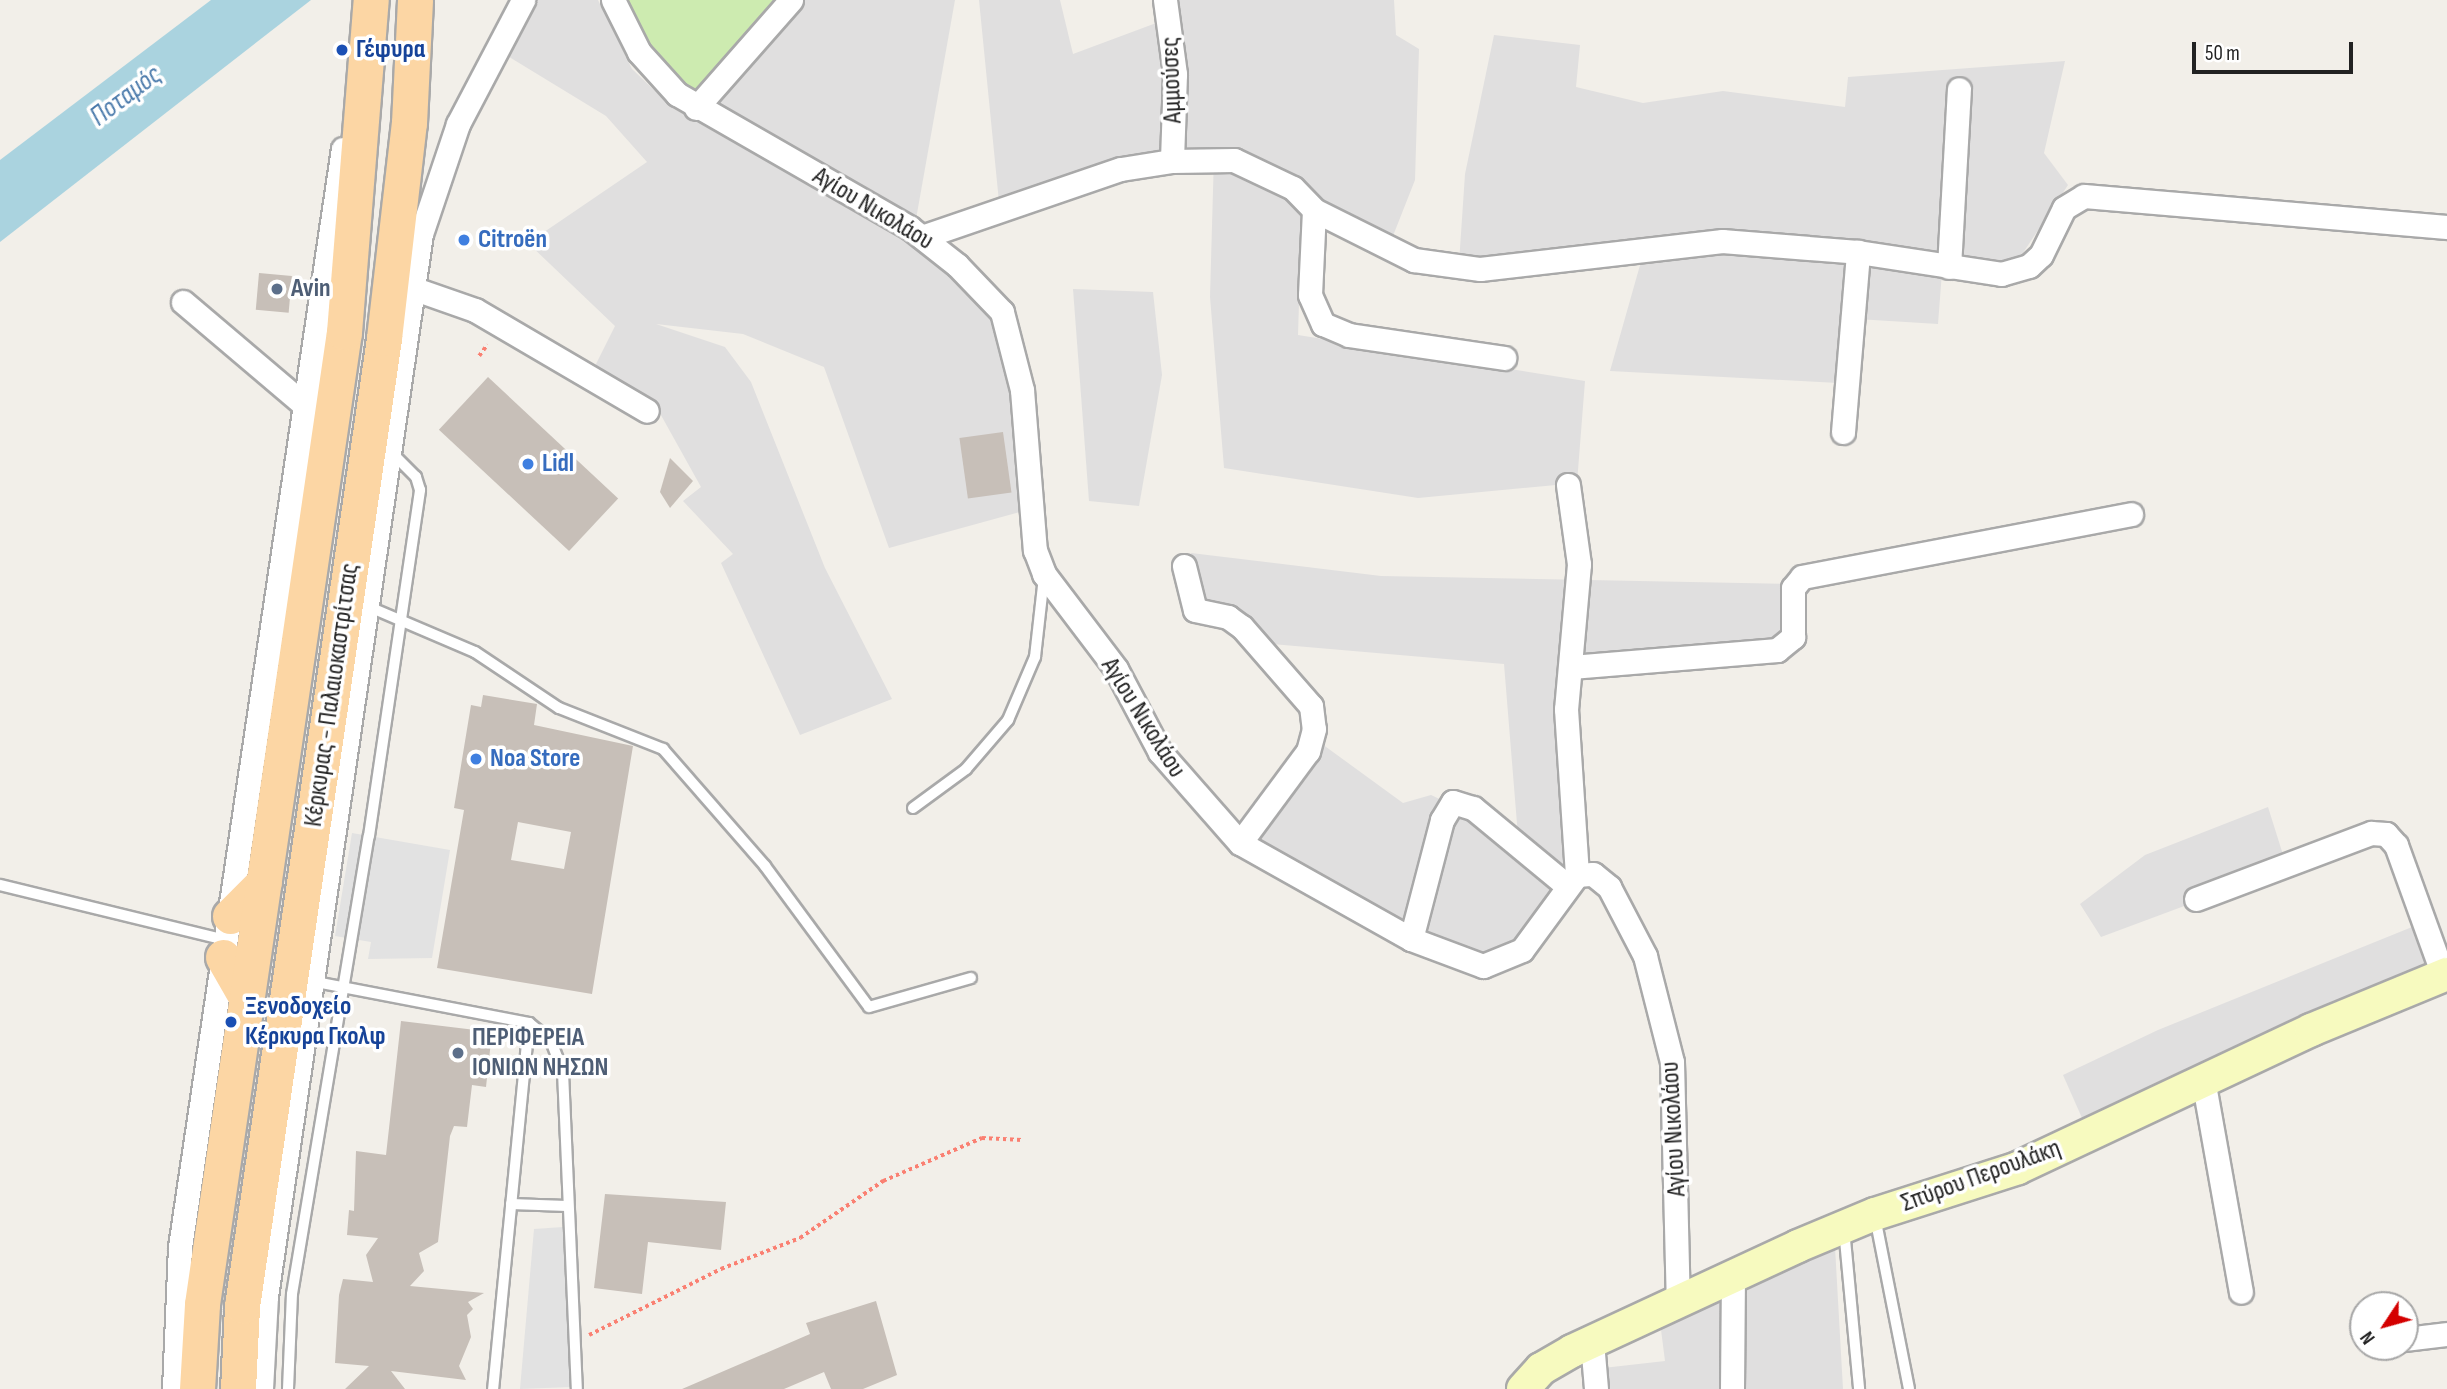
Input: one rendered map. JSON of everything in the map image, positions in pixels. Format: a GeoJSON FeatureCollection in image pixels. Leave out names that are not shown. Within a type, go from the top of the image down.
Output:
{"type":"FeatureCollection","features":[{"type":"Feature","properties":{"kind":"main road","name":"Κέρκυρας - Παλαιοκαστρίτσας"},"geometry":{"type":"LineString","coordinates":[[238,1389],[243,1306],[295,947],[380,442],[401,285],[415,0]]}},
{"type":"Feature","properties":{"kind":"main road","name":"Κέρκυρας - Παλαιοκαστρίτσας"},"geometry":{"type":"LineString","coordinates":[[197,1389],[202,1304],[352,248],[371,4]]}},
{"type":"Feature","properties":{"kind":"main road"},"geometry":{"type":"LineString","coordinates":[[352,248],[401,285]]}},
{"type":"Feature","properties":{"kind":"main road"},"geometry":{"type":"LineString","coordinates":[[247,999],[226,937],[264,882]]}},
{"type":"Feature","properties":{"kind":"street"},"geometry":{"type":"LineString","coordinates":[[523,0],[458,124],[401,285],[475,310],[647,411]]}},
{"type":"Feature","properties":{"kind":"street","name":"Αγίου Νικολάου"},"geometry":{"type":"LineString","coordinates":[[613,0],[650,68],[696,108],[922,236],[975,282],[1008,322],[1022,390],[1035,550],[1044,574],[1116,669],[1160,752],[1240,843],[1411,939],[1465,962],[1495,965],[1529,943],[1572,880],[1593,874],[1609,887],[1645,956],[1658,998],[1676,1089],[1678,1303]]}},
{"type":"Feature","properties":{"kind":"street"},"geometry":{"type":"LineString","coordinates":[[696,108],[791,0]]}},
{"type":"Feature","properties":{"kind":"street","name":"Αμμούσες"},"geometry":{"type":"LineString","coordinates":[[1166,0],[1175,74],[1172,161]]}},
{"type":"Feature","properties":{"kind":"street"},"geometry":{"type":"LineString","coordinates":[[174,1389],[180,1247],[308,408],[346,124],[367,51]]}},
{"type":"Feature","properties":{"kind":"street"},"geometry":{"type":"LineString","coordinates":[[1950,267],[1959,89]]}},
{"type":"Feature","properties":{"kind":"street"},"geometry":{"type":"LineString","coordinates":[[922,236],[1121,169],[1172,161],[1234,160],[1265,170],[1314,210],[1386,249],[1449,268],[1526,267],[1722,241],[1858,252],[2001,274],[2029,266],[2041,255],[2064,208],[2084,196],[2447,227]]}},
{"type":"Feature","properties":{"kind":"street"},"geometry":{"type":"LineString","coordinates":[[1314,210],[1310,295],[1323,324],[1349,335],[1504,358]]}},
{"type":"Feature","properties":{"kind":"street"},"geometry":{"type":"LineString","coordinates":[[1843,432],[1858,252]]}},
{"type":"Feature","properties":{"kind":"street"},"geometry":{"type":"LineString","coordinates":[[183,302],[308,408]]}},
{"type":"Feature","properties":{"kind":"street"},"geometry":{"type":"LineString","coordinates":[[261,1389],[266,1296],[367,606],[380,442]]}},
{"type":"Feature","properties":{"kind":"street"},"geometry":{"type":"LineString","coordinates":[[1568,485],[1578,564],[1566,709],[1572,880]]}},
{"type":"Feature","properties":{"kind":"street"},"geometry":{"type":"LineString","coordinates":[[1571,667],[1777,650],[1793,637],[1793,588],[1802,577],[2130,514]]}},
{"type":"Feature","properties":{"kind":"street"},"geometry":{"type":"LineString","coordinates":[[1184,566],[1195,610],[1228,617],[1242,627],[1311,706],[1314,729],[1308,751],[1240,843]]}},
{"type":"Feature","properties":{"kind":"street"},"geometry":{"type":"LineString","coordinates":[[1411,939],[1442,820],[1453,802],[1473,808],[1572,880]]}},
{"type":"Feature","properties":{"kind":"street"},"geometry":{"type":"LineString","coordinates":[[2196,899],[2371,834],[2386,834],[2396,845],[2445,975]]}},
{"type":"Feature","properties":{"kind":"street","name":"Σπύρου Περουλάκη"},"geometry":{"type":"LineString","coordinates":[[1523,1389],[1541,1368],[1592,1342],[1844,1226],[2018,1168],[2203,1080],[2445,975]]}},
{"type":"Feature","properties":{"kind":"street"},"geometry":{"type":"LineString","coordinates":[[2203,1080],[2241,1292]]}},
{"type":"Feature","properties":{"kind":"street"},"geometry":{"type":"LineString","coordinates":[[1732,1389],[1733,1277]]}},
{"type":"Feature","properties":{"kind":"street"},"geometry":{"type":"LineString","coordinates":[[2419,1337],[2447,1334]]}},
{"type":"Feature","properties":{"kind":"street"},"geometry":{"type":"LineString","coordinates":[[1592,1342],[1596,1389]]}},
{"type":"Feature","properties":{"kind":"lane"},"geometry":{"type":"LineString","coordinates":[[288,1389],[292,1294],[344,990],[419,486],[380,442]]}},
{"type":"Feature","properties":{"kind":"lane"},"geometry":{"type":"LineString","coordinates":[[913,808],[966,769],[1013,710],[1034,657],[1044,574]]}},
{"type":"Feature","properties":{"kind":"lane"},"geometry":{"type":"LineString","coordinates":[[367,606],[475,652],[559,708],[663,749],[765,866],[869,1007],[971,978]]}},
{"type":"Feature","properties":{"kind":"lane"},"geometry":{"type":"LineString","coordinates":[[0,885],[226,937]]}},
{"type":"Feature","properties":{"kind":"lane"},"geometry":{"type":"LineString","coordinates":[[295,947],[313,986],[529,1023],[551,1041],[563,1072],[577,1389]]}},
{"type":"Feature","properties":{"kind":"lane"},"geometry":{"type":"LineString","coordinates":[[493,1389],[529,1023]]}},
{"type":"Feature","properties":{"kind":"lane"},"geometry":{"type":"LineString","coordinates":[[511,1204],[568,1206]]}},
{"type":"Feature","properties":{"kind":"lane"},"geometry":{"type":"LineString","coordinates":[[1875,1214],[1909,1389]]}},
{"type":"Feature","properties":{"kind":"lane"},"geometry":{"type":"LineString","coordinates":[[1844,1226],[1859,1389]]}},
{"type":"Feature","properties":{"kind":"path"},"geometry":{"type":"LineString","coordinates":[[575,1343],[721,1269],[800,1238],[883,1181],[982,1138],[1023,1140]]}},
{"type":"Feature","properties":{"kind":"shaded area"},"geometry":{"type":"Polygon","coordinates":[[[535,0],[598,0],[632,69],[674,109],[919,241],[1003,323],[1027,510],[889,548],[824,367],[743,334],[656,324],[725,347],[751,382],[825,568],[892,699],[800,735],[721,563],[733,554],[683,501],[701,487],[657,408],[593,370],[615,326],[528,243],[647,162],[606,116],[506,55],[535,0]]]}},
{"type":"Feature","properties":{"kind":"shaded area"},"geometry":{"type":"Polygon","coordinates":[[[775,0],[955,0],[916,219],[695,99],[775,0]]]}},
{"type":"Feature","properties":{"kind":"shaded area"},"geometry":{"type":"Polygon","coordinates":[[[979,0],[1060,0],[1073,54],[1175,16],[1173,0],[1394,0],[1396,35],[1419,49],[1415,180],[1389,246],[1302,208],[1298,335],[1585,381],[1577,483],[1418,498],[1224,468],[1210,297],[1214,155],[999,202],[979,0]]]}},
{"type":"Feature","properties":{"kind":"shaded area"},"geometry":{"type":"Polygon","coordinates":[[[1494,35],[1580,45],[1576,87],[1643,103],[1723,91],[1845,107],[1848,77],[2065,61],[2044,153],[2068,185],[2017,262],[1943,259],[1938,324],[1841,318],[1838,383],[1610,371],[1646,244],[1459,263],[1465,174],[1494,35]]]}},
{"type":"Feature","properties":{"kind":"shaded area"},"geometry":{"type":"Polygon","coordinates":[[[1073,289],[1153,292],[1162,375],[1139,506],[1089,501],[1073,289]]]}},
{"type":"Feature","properties":{"kind":"shaded area"},"geometry":{"type":"Polygon","coordinates":[[[1191,553],[1381,576],[1790,584],[1787,640],[1565,661],[1571,862],[1526,935],[1513,947],[1477,956],[1252,845],[1322,744],[1403,803],[1431,795],[1518,836],[1504,664],[1272,644],[1242,619],[1199,606],[1191,553]]]}},
{"type":"Feature","properties":{"kind":"shaded area"},"geometry":{"type":"Polygon","coordinates":[[[2268,807],[2285,861],[2185,898],[2187,905],[2101,937],[2080,904],[2145,855],[2268,807]]]}},
{"type":"Feature","properties":{"kind":"shaded area"},"geometry":{"type":"Polygon","coordinates":[[[352,833],[450,850],[432,958],[368,959],[371,942],[335,936],[352,833]]]}},
{"type":"Feature","properties":{"kind":"shaded area"},"geometry":{"type":"Polygon","coordinates":[[[2417,925],[2433,968],[2086,1127],[2063,1075],[2158,1030],[2417,925]]]}},
{"type":"Feature","properties":{"kind":"shaded area"},"geometry":{"type":"Polygon","coordinates":[[[563,1227],[571,1387],[520,1389],[534,1229],[563,1227]]]}},
{"type":"Feature","properties":{"kind":"shaded area"},"geometry":{"type":"Polygon","coordinates":[[[1835,1247],[1843,1389],[1604,1389],[1603,1368],[1665,1361],[1660,1322],[1835,1247]]]}},
{"type":"Feature","properties":{"kind":"green space"},"geometry":{"type":"Polygon","coordinates":[[[623,0],[775,0],[695,99],[652,57],[623,0]]]}},
{"type":"Feature","properties":{"kind":"water","name":"Ποταμός"},"geometry":{"type":"Polygon","coordinates":[[[211,0],[311,0],[0,242],[0,160],[211,0]]]}},
{"type":"Feature","properties":{"kind":"building"},"geometry":{"type":"Polygon","coordinates":[[[259,273],[292,276],[289,313],[256,310],[259,273]]]}},
{"type":"Feature","properties":{"kind":"building","name":"Lidl"},"geometry":{"type":"Polygon","coordinates":[[[488,377],[618,498],[569,551],[439,430],[488,377]]]}},
{"type":"Feature","properties":{"kind":"building"},"geometry":{"type":"Polygon","coordinates":[[[1003,432],[1011,492],[968,499],[959,438],[1003,432]]]}},
{"type":"Feature","properties":{"kind":"building"},"geometry":{"type":"Polygon","coordinates":[[[670,458],[693,481],[670,508],[660,492],[670,458]]]}},
{"type":"Feature","properties":{"kind":"building"},"geometry":{"type":"Polygon","coordinates":[[[483,695],[537,704],[534,725],[633,746],[592,994],[437,968],[464,810],[454,808],[471,705],[481,707],[483,695]],[[518,822],[511,860],[564,869],[571,832],[518,822]]]}},
{"type":"Feature","properties":{"kind":"building"},"geometry":{"type":"Polygon","coordinates":[[[401,1021],[492,1032],[486,1087],[472,1085],[467,1127],[454,1126],[450,1136],[438,1242],[419,1253],[424,1271],[410,1286],[484,1293],[468,1302],[473,1309],[467,1315],[471,1337],[459,1366],[466,1380],[391,1371],[405,1389],[345,1389],[369,1366],[335,1363],[339,1295],[343,1279],[373,1282],[366,1255],[378,1238],[347,1235],[349,1210],[354,1211],[356,1151],[386,1155],[401,1021]]]}},
{"type":"Feature","properties":{"kind":"building"},"geometry":{"type":"Polygon","coordinates":[[[605,1194],[726,1202],[721,1250],[648,1242],[642,1294],[594,1288],[605,1194]]]}},
{"type":"Feature","properties":{"kind":"building"},"geometry":{"type":"Polygon","coordinates":[[[876,1301],[897,1375],[863,1389],[831,1389],[824,1372],[784,1389],[682,1389],[810,1334],[806,1323],[876,1301]]]}},
{"type":"Feature","properties":{"kind":"place","name":"Γέφυρα"},"geometry":{"type":"Point","coordinates":[342,50]}},
{"type":"Feature","properties":{"kind":"place","name":"Citroën"},"geometry":{"type":"Point","coordinates":[464,240]}},
{"type":"Feature","properties":{"kind":"place","name":"Avin"},"geometry":{"type":"Point","coordinates":[277,289]}},
{"type":"Feature","properties":{"kind":"place","name":"Lidl"},"geometry":{"type":"Point","coordinates":[528,464]}},
{"type":"Feature","properties":{"kind":"place","name":"Noa Store"},"geometry":{"type":"Point","coordinates":[476,759]}},
{"type":"Feature","properties":{"kind":"place","name":"Ξενοδοχείο Κέρκυρα Γκολφ"},"geometry":{"type":"Point","coordinates":[231,1022]}},
{"type":"Feature","properties":{"kind":"place","name":"ΠΕΡΙΦΕΡΕΙΑ ΙΟΝΙΩΝ ΝΗΣΩΝ"},"geometry":{"type":"Point","coordinates":[458,1053]}}]}
